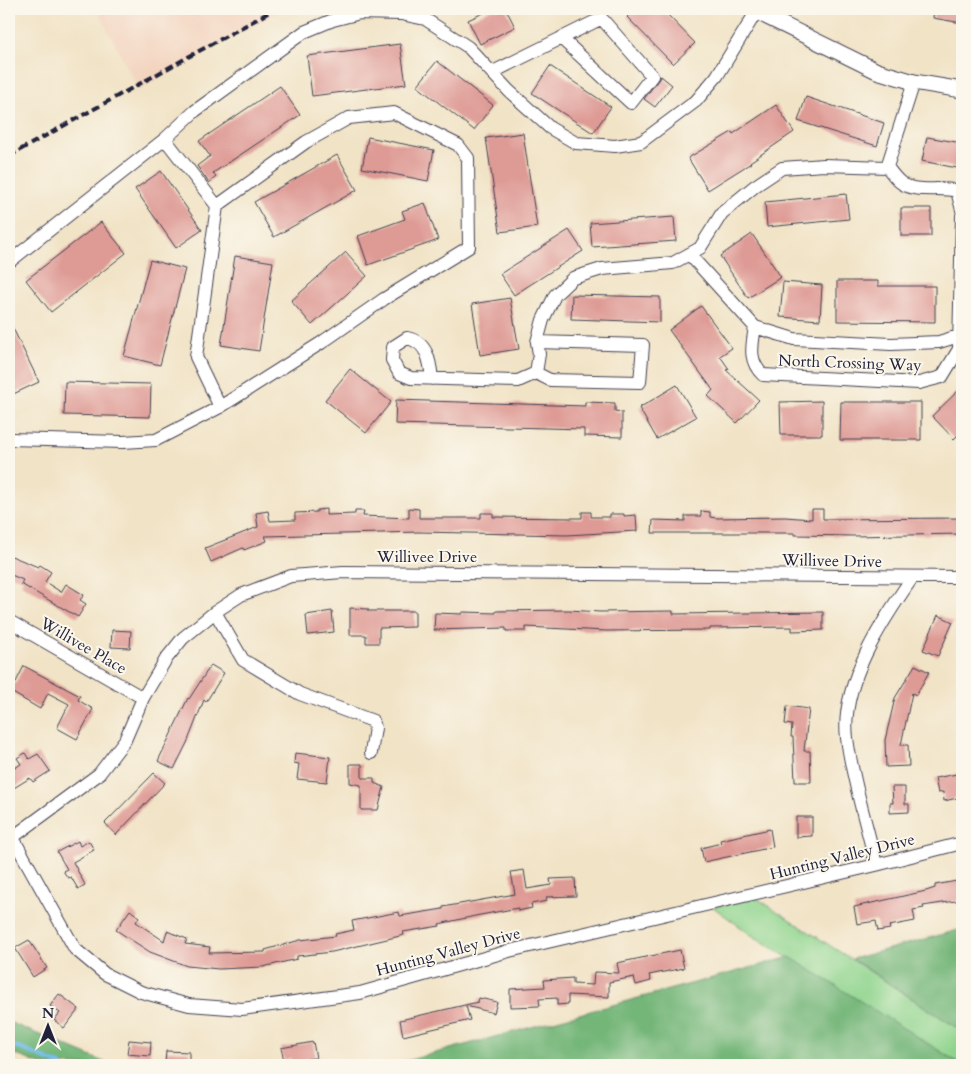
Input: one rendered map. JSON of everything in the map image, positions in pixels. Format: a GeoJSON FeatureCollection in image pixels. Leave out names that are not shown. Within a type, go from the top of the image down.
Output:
{"type":"FeatureCollection","features":[{"type":"Feature","properties":{"kind":"main road"},"geometry":{"type":"LineString","coordinates":[[755,10],[877,70],[914,82],[962,90]]}},
{"type":"Feature","properties":{"kind":"street"},"geometry":{"type":"LineString","coordinates":[[9,262],[164,139],[195,111],[304,32],[333,20],[360,13],[402,14],[425,19],[468,47],[550,128],[576,143],[615,146],[641,142],[673,120],[706,88],[718,76],[755,10]]}},
{"type":"Feature","properties":{"kind":"street"},"geometry":{"type":"LineString","coordinates":[[492,72],[561,38],[602,19],[652,76],[631,103],[561,38]]}},
{"type":"Feature","properties":{"kind":"street"},"geometry":{"type":"LineString","coordinates":[[887,167],[914,82]]}},
{"type":"Feature","properties":{"kind":"street"},"geometry":{"type":"LineString","coordinates":[[9,439],[124,442],[156,440],[220,407],[321,343],[384,299],[469,247],[468,158],[458,145],[394,114],[349,118],[306,142],[217,206]]}},
{"type":"Feature","properties":{"kind":"street"},"geometry":{"type":"LineString","coordinates":[[164,139],[217,206],[196,357],[220,407]]}},
{"type":"Feature","properties":{"kind":"street"},"geometry":{"type":"LineString","coordinates":[[536,373],[539,354],[537,342],[555,295],[573,278],[602,269],[673,263],[700,248],[722,213],[755,186],[782,168],[824,165],[887,167]]}},
{"type":"Feature","properties":{"kind":"street"},"geometry":{"type":"LineString","coordinates":[[887,167],[900,183],[911,187],[947,188],[957,192],[962,210]]}},
{"type":"Feature","properties":{"kind":"street","name":"North Crossing Way"},"geometry":{"type":"LineString","coordinates":[[959,336],[939,342],[891,344],[794,338],[755,327],[751,352],[752,361],[763,375],[919,383],[942,377],[959,349],[962,215]]}},
{"type":"Feature","properties":{"kind":"street"},"geometry":{"type":"LineString","coordinates":[[689,254],[755,327]]}},
{"type":"Feature","properties":{"kind":"street"},"geometry":{"type":"LineString","coordinates":[[536,373],[550,380],[640,382],[643,345],[537,342]]}},
{"type":"Feature","properties":{"kind":"street"},"geometry":{"type":"LineString","coordinates":[[432,379],[518,381],[536,373]]}},
{"type":"Feature","properties":{"kind":"street","name":"Willivee Drive"},"geometry":{"type":"LineString","coordinates":[[11,839],[99,774],[125,740],[142,698],[166,659],[183,638],[215,612],[241,595],[291,576],[323,573],[574,573],[912,578],[962,576]]}},
{"type":"Feature","properties":{"kind":"street"},"geometry":{"type":"LineString","coordinates":[[876,865],[847,737],[848,708],[858,675],[882,620],[912,578]]}},
{"type":"Feature","properties":{"kind":"street"},"geometry":{"type":"LineString","coordinates":[[215,612],[243,660],[300,694],[373,721],[375,728],[371,753]]}},
{"type":"Feature","properties":{"kind":"street","name":"Willivee Place"},"geometry":{"type":"LineString","coordinates":[[9,621],[142,698]]}},
{"type":"Feature","properties":{"kind":"street","name":"Hunting Valley Drive"},"geometry":{"type":"LineString","coordinates":[[11,839],[75,949],[105,974],[141,992],[189,1005],[242,1009],[360,992],[509,951],[962,843]]}},
{"type":"Feature","properties":{"kind":"shaded area"},"geometry":{"type":"Polygon","coordinates":[[[97,9],[284,9],[139,90],[97,9]]]}},
{"type":"Feature","properties":{"kind":"green space"},"geometry":{"type":"Polygon","coordinates":[[[755,897],[962,1031],[962,1065],[750,934],[713,907],[755,897]]]}},
{"type":"Feature","properties":{"kind":"green space"},"geometry":{"type":"Polygon","coordinates":[[[962,929],[962,1031],[852,959],[962,929]]]}},
{"type":"Feature","properties":{"kind":"green space"},"geometry":{"type":"Polygon","coordinates":[[[790,957],[962,1065],[391,1065],[790,957]]]}},
{"type":"Feature","properties":{"kind":"green space"},"geometry":{"type":"Polygon","coordinates":[[[9,1022],[111,1065],[42,1065],[9,1052],[9,1022]]]}},
{"type":"Feature","properties":{"kind":"building"},"geometry":{"type":"Polygon","coordinates":[[[492,9],[506,9],[515,27],[480,44],[468,20],[492,9]]]}},
{"type":"Feature","properties":{"kind":"building"},"geometry":{"type":"Polygon","coordinates":[[[635,9],[662,9],[695,43],[673,64],[627,17],[635,9]]]}},
{"type":"Feature","properties":{"kind":"building"},"geometry":{"type":"Polygon","coordinates":[[[934,9],[962,9],[962,23],[933,18],[934,9]]]}},
{"type":"Feature","properties":{"kind":"building"},"geometry":{"type":"Polygon","coordinates":[[[400,44],[406,84],[312,96],[307,56],[400,44]]]}},
{"type":"Feature","properties":{"kind":"building"},"geometry":{"type":"Polygon","coordinates":[[[437,61],[493,105],[474,130],[417,86],[437,61]]]}},
{"type":"Feature","properties":{"kind":"building"},"geometry":{"type":"Polygon","coordinates":[[[550,66],[611,107],[593,133],[532,93],[550,66]]]}},
{"type":"Feature","properties":{"kind":"building"},"geometry":{"type":"Polygon","coordinates":[[[661,76],[672,85],[655,107],[644,99],[661,76]]]}},
{"type":"Feature","properties":{"kind":"building"},"geometry":{"type":"Polygon","coordinates":[[[280,86],[300,115],[213,173],[216,177],[209,183],[197,166],[210,156],[199,141],[280,86]]]}},
{"type":"Feature","properties":{"kind":"building"},"geometry":{"type":"Polygon","coordinates":[[[806,97],[884,123],[877,146],[798,121],[806,97]]]}},
{"type":"Feature","properties":{"kind":"building"},"geometry":{"type":"Polygon","coordinates":[[[776,105],[794,132],[751,163],[708,190],[688,158],[732,132],[733,134],[776,105]]]}},
{"type":"Feature","properties":{"kind":"building"},"geometry":{"type":"Polygon","coordinates":[[[523,133],[537,227],[500,232],[486,138],[523,133]]]}},
{"type":"Feature","properties":{"kind":"building"},"geometry":{"type":"Polygon","coordinates":[[[368,137],[434,150],[428,181],[362,168],[368,137]]]}},
{"type":"Feature","properties":{"kind":"building"},"geometry":{"type":"Polygon","coordinates":[[[927,137],[962,143],[962,169],[922,161],[927,137]]]}},
{"type":"Feature","properties":{"kind":"building"},"geometry":{"type":"Polygon","coordinates":[[[337,155],[357,190],[274,237],[254,202],[337,155]]]}},
{"type":"Feature","properties":{"kind":"building"},"geometry":{"type":"Polygon","coordinates":[[[161,171],[202,230],[176,248],[135,189],[161,171]]]}},
{"type":"Feature","properties":{"kind":"building"},"geometry":{"type":"Polygon","coordinates":[[[846,194],[849,219],[767,227],[765,202],[846,194]]]}},
{"type":"Feature","properties":{"kind":"building"},"geometry":{"type":"Polygon","coordinates":[[[425,203],[438,240],[368,265],[358,236],[405,219],[402,211],[425,203]]]}},
{"type":"Feature","properties":{"kind":"building"},"geometry":{"type":"Polygon","coordinates":[[[901,208],[931,208],[931,236],[901,236],[901,208]]]}},
{"type":"Feature","properties":{"kind":"building"},"geometry":{"type":"Polygon","coordinates":[[[674,217],[676,241],[592,247],[590,223],[674,217]]]}},
{"type":"Feature","properties":{"kind":"building"},"geometry":{"type":"Polygon","coordinates":[[[101,222],[126,253],[51,312],[26,280],[101,222]]]}},
{"type":"Feature","properties":{"kind":"building"},"geometry":{"type":"Polygon","coordinates":[[[569,230],[583,251],[514,295],[500,274],[569,230]]]}},
{"type":"Feature","properties":{"kind":"building"},"geometry":{"type":"Polygon","coordinates":[[[752,234],[781,277],[748,298],[720,256],[752,234]]]}},
{"type":"Feature","properties":{"kind":"building"},"geometry":{"type":"Polygon","coordinates":[[[346,252],[367,276],[312,325],[291,301],[346,252]]]}},
{"type":"Feature","properties":{"kind":"building"},"geometry":{"type":"Polygon","coordinates":[[[235,256],[273,262],[259,351],[221,345],[235,256]]]}},
{"type":"Feature","properties":{"kind":"building"},"geometry":{"type":"Polygon","coordinates":[[[150,260],[185,269],[160,365],[124,356],[150,260]]]}},
{"type":"Feature","properties":{"kind":"building"},"geometry":{"type":"Polygon","coordinates":[[[837,281],[878,281],[878,286],[935,286],[935,322],[837,321],[837,281]]]}},
{"type":"Feature","properties":{"kind":"building"},"geometry":{"type":"Polygon","coordinates":[[[783,282],[822,285],[820,320],[780,317],[783,282]]]}},
{"type":"Feature","properties":{"kind":"building"},"geometry":{"type":"Polygon","coordinates":[[[572,295],[660,297],[660,322],[571,319],[572,295]]]}},
{"type":"Feature","properties":{"kind":"building"},"geometry":{"type":"Polygon","coordinates":[[[510,298],[519,349],[480,355],[472,304],[510,298]]]}},
{"type":"Feature","properties":{"kind":"building"},"geometry":{"type":"Polygon","coordinates":[[[701,306],[732,348],[720,356],[729,369],[726,370],[759,400],[737,423],[708,396],[713,390],[669,330],[701,306]]]}},
{"type":"Feature","properties":{"kind":"building"},"geometry":{"type":"Polygon","coordinates":[[[9,320],[39,382],[9,396],[9,320]]]}},
{"type":"Feature","properties":{"kind":"building"},"geometry":{"type":"Polygon","coordinates":[[[350,369],[391,402],[366,433],[325,400],[350,369]]]}},
{"type":"Feature","properties":{"kind":"building"},"geometry":{"type":"Polygon","coordinates":[[[65,382],[151,384],[150,417],[64,415],[65,382]]]}},
{"type":"Feature","properties":{"kind":"building"},"geometry":{"type":"Polygon","coordinates":[[[677,385],[696,417],[657,439],[639,408],[677,385]]]}},
{"type":"Feature","properties":{"kind":"building"},"geometry":{"type":"Polygon","coordinates":[[[962,387],[962,431],[954,439],[932,416],[962,387]]]}},
{"type":"Feature","properties":{"kind":"building"},"geometry":{"type":"Polygon","coordinates":[[[396,400],[585,406],[585,402],[615,403],[615,411],[622,412],[622,437],[584,436],[584,429],[395,424],[396,400]]]}},
{"type":"Feature","properties":{"kind":"building"},"geometry":{"type":"Polygon","coordinates":[[[822,401],[822,435],[781,435],[780,402],[822,401]]]}},
{"type":"Feature","properties":{"kind":"building"},"geometry":{"type":"Polygon","coordinates":[[[841,402],[921,402],[921,440],[840,440],[841,402]]]}},
{"type":"Feature","properties":{"kind":"building"},"geometry":{"type":"Polygon","coordinates":[[[409,508],[419,509],[419,518],[481,518],[481,513],[493,513],[493,517],[582,518],[582,512],[591,512],[591,517],[610,517],[610,514],[636,515],[637,531],[567,535],[419,532],[265,536],[267,541],[244,550],[243,548],[211,562],[205,548],[258,527],[256,513],[268,511],[270,521],[295,520],[295,513],[317,512],[317,510],[326,509],[326,515],[355,514],[355,511],[364,511],[363,516],[409,518],[409,508]]]}},
{"type":"Feature","properties":{"kind":"building"},"geometry":{"type":"Polygon","coordinates":[[[812,509],[823,509],[823,519],[962,518],[962,534],[853,536],[795,535],[795,533],[652,533],[653,520],[685,521],[685,516],[701,516],[701,511],[710,512],[710,517],[716,518],[785,517],[812,519],[812,509]]]}},
{"type":"Feature","properties":{"kind":"building"},"geometry":{"type":"Polygon","coordinates":[[[9,555],[38,567],[40,565],[51,572],[45,582],[61,592],[66,584],[84,595],[80,600],[86,604],[78,617],[21,584],[23,580],[9,574],[9,555]]]}},
{"type":"Feature","properties":{"kind":"building"},"geometry":{"type":"Polygon","coordinates":[[[350,608],[368,609],[368,611],[415,611],[415,627],[379,628],[379,643],[366,643],[366,635],[350,635],[350,608]]]}},
{"type":"Feature","properties":{"kind":"building"},"geometry":{"type":"Polygon","coordinates":[[[569,610],[600,612],[673,611],[673,614],[823,612],[823,630],[792,631],[792,627],[606,631],[526,627],[526,631],[506,631],[506,628],[434,630],[435,613],[462,614],[463,612],[496,613],[496,611],[569,610]]]}},
{"type":"Feature","properties":{"kind":"building"},"geometry":{"type":"Polygon","coordinates":[[[332,611],[334,632],[308,635],[306,615],[332,611]]]}},
{"type":"Feature","properties":{"kind":"building"},"geometry":{"type":"Polygon","coordinates":[[[938,615],[953,622],[938,656],[923,650],[938,615]]]}},
{"type":"Feature","properties":{"kind":"building"},"geometry":{"type":"Polygon","coordinates":[[[112,630],[131,631],[130,648],[111,647],[112,630]]]}},
{"type":"Feature","properties":{"kind":"building"},"geometry":{"type":"Polygon","coordinates":[[[211,665],[224,673],[206,702],[204,700],[187,743],[174,769],[158,761],[188,698],[211,665]]]}},
{"type":"Feature","properties":{"kind":"building"},"geometry":{"type":"Polygon","coordinates":[[[915,665],[929,672],[916,695],[912,693],[901,745],[908,745],[909,766],[886,767],[885,740],[895,698],[915,665]]]}},
{"type":"Feature","properties":{"kind":"building"},"geometry":{"type":"Polygon","coordinates":[[[24,666],[80,696],[78,700],[93,709],[77,739],[57,728],[69,704],[48,693],[40,709],[11,692],[24,666]]]}},
{"type":"Feature","properties":{"kind":"building"},"geometry":{"type":"Polygon","coordinates":[[[787,706],[809,709],[804,751],[810,751],[811,782],[795,782],[793,737],[791,737],[792,725],[785,724],[787,706]]]}},
{"type":"Feature","properties":{"kind":"building"},"geometry":{"type":"Polygon","coordinates":[[[25,753],[29,759],[38,754],[50,771],[33,782],[30,778],[9,791],[9,772],[21,764],[17,758],[25,753]]]}},
{"type":"Feature","properties":{"kind":"building"},"geometry":{"type":"Polygon","coordinates":[[[295,753],[330,757],[327,782],[297,779],[299,764],[294,763],[295,753]]]}},
{"type":"Feature","properties":{"kind":"building"},"geometry":{"type":"Polygon","coordinates":[[[350,764],[362,764],[362,778],[374,778],[374,783],[384,787],[378,810],[361,810],[361,785],[350,783],[350,764]]]}},
{"type":"Feature","properties":{"kind":"building"},"geometry":{"type":"Polygon","coordinates":[[[154,773],[165,783],[116,835],[105,823],[154,773]]]}},
{"type":"Feature","properties":{"kind":"building"},"geometry":{"type":"Polygon","coordinates":[[[962,773],[962,797],[944,801],[943,792],[938,793],[935,778],[962,773]]]}},
{"type":"Feature","properties":{"kind":"building"},"geometry":{"type":"Polygon","coordinates":[[[892,787],[905,787],[905,804],[909,804],[909,812],[890,813],[890,803],[893,803],[892,787]]]}},
{"type":"Feature","properties":{"kind":"building"},"geometry":{"type":"Polygon","coordinates":[[[796,817],[812,817],[812,836],[796,837],[796,817]]]}},
{"type":"Feature","properties":{"kind":"building"},"geometry":{"type":"Polygon","coordinates":[[[770,829],[773,847],[704,862],[701,848],[721,843],[720,840],[770,829]]]}},
{"type":"Feature","properties":{"kind":"building"},"geometry":{"type":"Polygon","coordinates":[[[78,841],[80,846],[89,841],[94,850],[73,862],[85,885],[78,889],[71,877],[68,878],[63,871],[67,869],[57,852],[78,841]]]}},
{"type":"Feature","properties":{"kind":"building"},"geometry":{"type":"Polygon","coordinates":[[[524,870],[527,889],[551,885],[550,879],[575,878],[576,896],[546,897],[547,901],[531,904],[532,908],[518,911],[518,908],[475,916],[439,924],[440,926],[403,932],[404,935],[332,952],[297,956],[297,959],[263,967],[219,969],[187,966],[150,952],[116,930],[130,910],[139,917],[136,922],[164,941],[167,931],[187,939],[185,944],[210,947],[209,953],[265,952],[265,950],[300,940],[336,936],[335,934],[354,930],[352,921],[399,912],[400,916],[443,909],[443,907],[515,894],[511,872],[524,870]]]}},
{"type":"Feature","properties":{"kind":"building"},"geometry":{"type":"Polygon","coordinates":[[[962,880],[962,900],[923,906],[924,908],[913,910],[915,921],[889,926],[890,929],[878,931],[876,921],[857,924],[854,907],[926,891],[935,888],[935,885],[962,880]]]}},
{"type":"Feature","properties":{"kind":"building"},"geometry":{"type":"Polygon","coordinates":[[[29,940],[47,968],[33,977],[15,948],[29,940]]]}},
{"type":"Feature","properties":{"kind":"building"},"geometry":{"type":"Polygon","coordinates":[[[680,950],[684,968],[649,975],[651,981],[636,985],[634,977],[609,982],[609,997],[568,995],[568,1004],[557,1005],[557,998],[539,999],[540,1006],[510,1007],[510,989],[545,987],[544,980],[573,978],[573,984],[593,985],[594,972],[619,973],[617,963],[680,950]]]}},
{"type":"Feature","properties":{"kind":"building"},"geometry":{"type":"Polygon","coordinates":[[[59,994],[79,1009],[64,1028],[54,1020],[60,1013],[50,1006],[59,994]]]}},
{"type":"Feature","properties":{"kind":"building"},"geometry":{"type":"Polygon","coordinates":[[[479,998],[497,1002],[494,1013],[466,1006],[470,1020],[403,1036],[400,1020],[478,1002],[479,998]]]}},
{"type":"Feature","properties":{"kind":"building"},"geometry":{"type":"Polygon","coordinates":[[[129,1040],[151,1042],[150,1056],[127,1054],[129,1040]]]}},
{"type":"Feature","properties":{"kind":"building"},"geometry":{"type":"Polygon","coordinates":[[[313,1042],[316,1058],[302,1060],[303,1065],[293,1065],[291,1058],[284,1060],[281,1048],[313,1042]]]}},
{"type":"Feature","properties":{"kind":"building"},"geometry":{"type":"Polygon","coordinates":[[[166,1051],[189,1052],[189,1065],[165,1063],[166,1051]]]}},
{"type":"Feature","properties":{"kind":"waterway"},"geometry":{"type":"LineString","coordinates":[[9,1044],[61,1065]]}},
{"type":"Feature","properties":{"kind":"railway"},"geometry":{"type":"LineString","coordinates":[[9,156],[275,9]]}}]}
